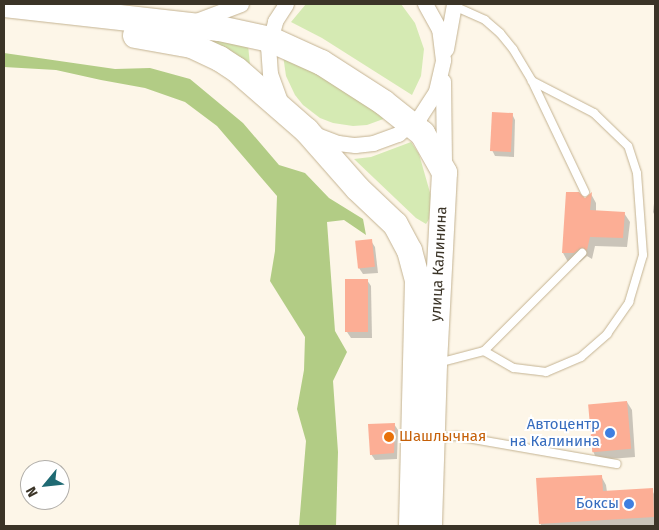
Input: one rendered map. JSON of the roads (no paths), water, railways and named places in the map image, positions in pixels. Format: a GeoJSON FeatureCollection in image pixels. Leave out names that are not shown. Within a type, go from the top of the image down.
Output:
{"type":"FeatureCollection","features":[{"type":"Feature","properties":{"kind":"highway"},"geometry":{"type":"LineString","coordinates":[[4,4],[146,28]]}},
{"type":"Feature","properties":{"kind":"highway"},"geometry":{"type":"LineString","coordinates":[[4,21],[146,28],[187,25],[219,28],[270,39],[321,62],[412,124],[422,133],[444,172]]}},
{"type":"Feature","properties":{"kind":"highway","name":"улица Калинина"},"geometry":{"type":"LineString","coordinates":[[146,28],[191,45],[218,58],[288,112],[358,188],[395,224],[409,250],[417,280],[411,526]]}},
{"type":"Feature","properties":{"kind":"highway","name":"улица Калинина"},"geometry":{"type":"LineString","coordinates":[[429,526],[434,364],[444,172]]}},
{"type":"Feature","properties":{"kind":"street"},"geometry":{"type":"LineString","coordinates":[[187,25],[242,4]]}},
{"type":"Feature","properties":{"kind":"street"},"geometry":{"type":"LineString","coordinates":[[286,4],[275,21],[268,56],[272,82],[288,112]]}},
{"type":"Feature","properties":{"kind":"street"},"geometry":{"type":"LineString","coordinates":[[306,130],[330,141],[355,145],[390,138],[412,124],[433,99],[442,68],[441,36],[436,22],[425,4]]}},
{"type":"Feature","properties":{"kind":"street","name":"улица Калинина"},"geometry":{"type":"LineString","coordinates":[[444,172],[442,68],[454,5]]}},
{"type":"Feature","properties":{"kind":"lane"},"geometry":{"type":"LineString","coordinates":[[454,5],[485,20],[500,33],[513,50],[532,81],[586,192]]}},
{"type":"Feature","properties":{"kind":"lane"},"geometry":{"type":"LineString","coordinates":[[484,351],[514,368],[546,372],[581,357],[607,334],[629,302],[643,255],[638,173],[628,146],[594,113],[532,81]]}},
{"type":"Feature","properties":{"kind":"lane"},"geometry":{"type":"LineString","coordinates":[[434,364],[484,351],[582,253]]}},
{"type":"Feature","properties":{"kind":"lane"},"geometry":{"type":"LineString","coordinates":[[432,439],[456,436],[616,464]]}},
{"type":"Feature","properties":{"kind":"place","name":"Автоцентр на Калинина"},"geometry":{"type":"Point","coordinates":[610,433]}},
{"type":"Feature","properties":{"kind":"place","name":"Шашлычная"},"geometry":{"type":"Point","coordinates":[389,437]}},
{"type":"Feature","properties":{"kind":"place","name":"Боксы"},"geometry":{"type":"Point","coordinates":[629,504]}}]}
